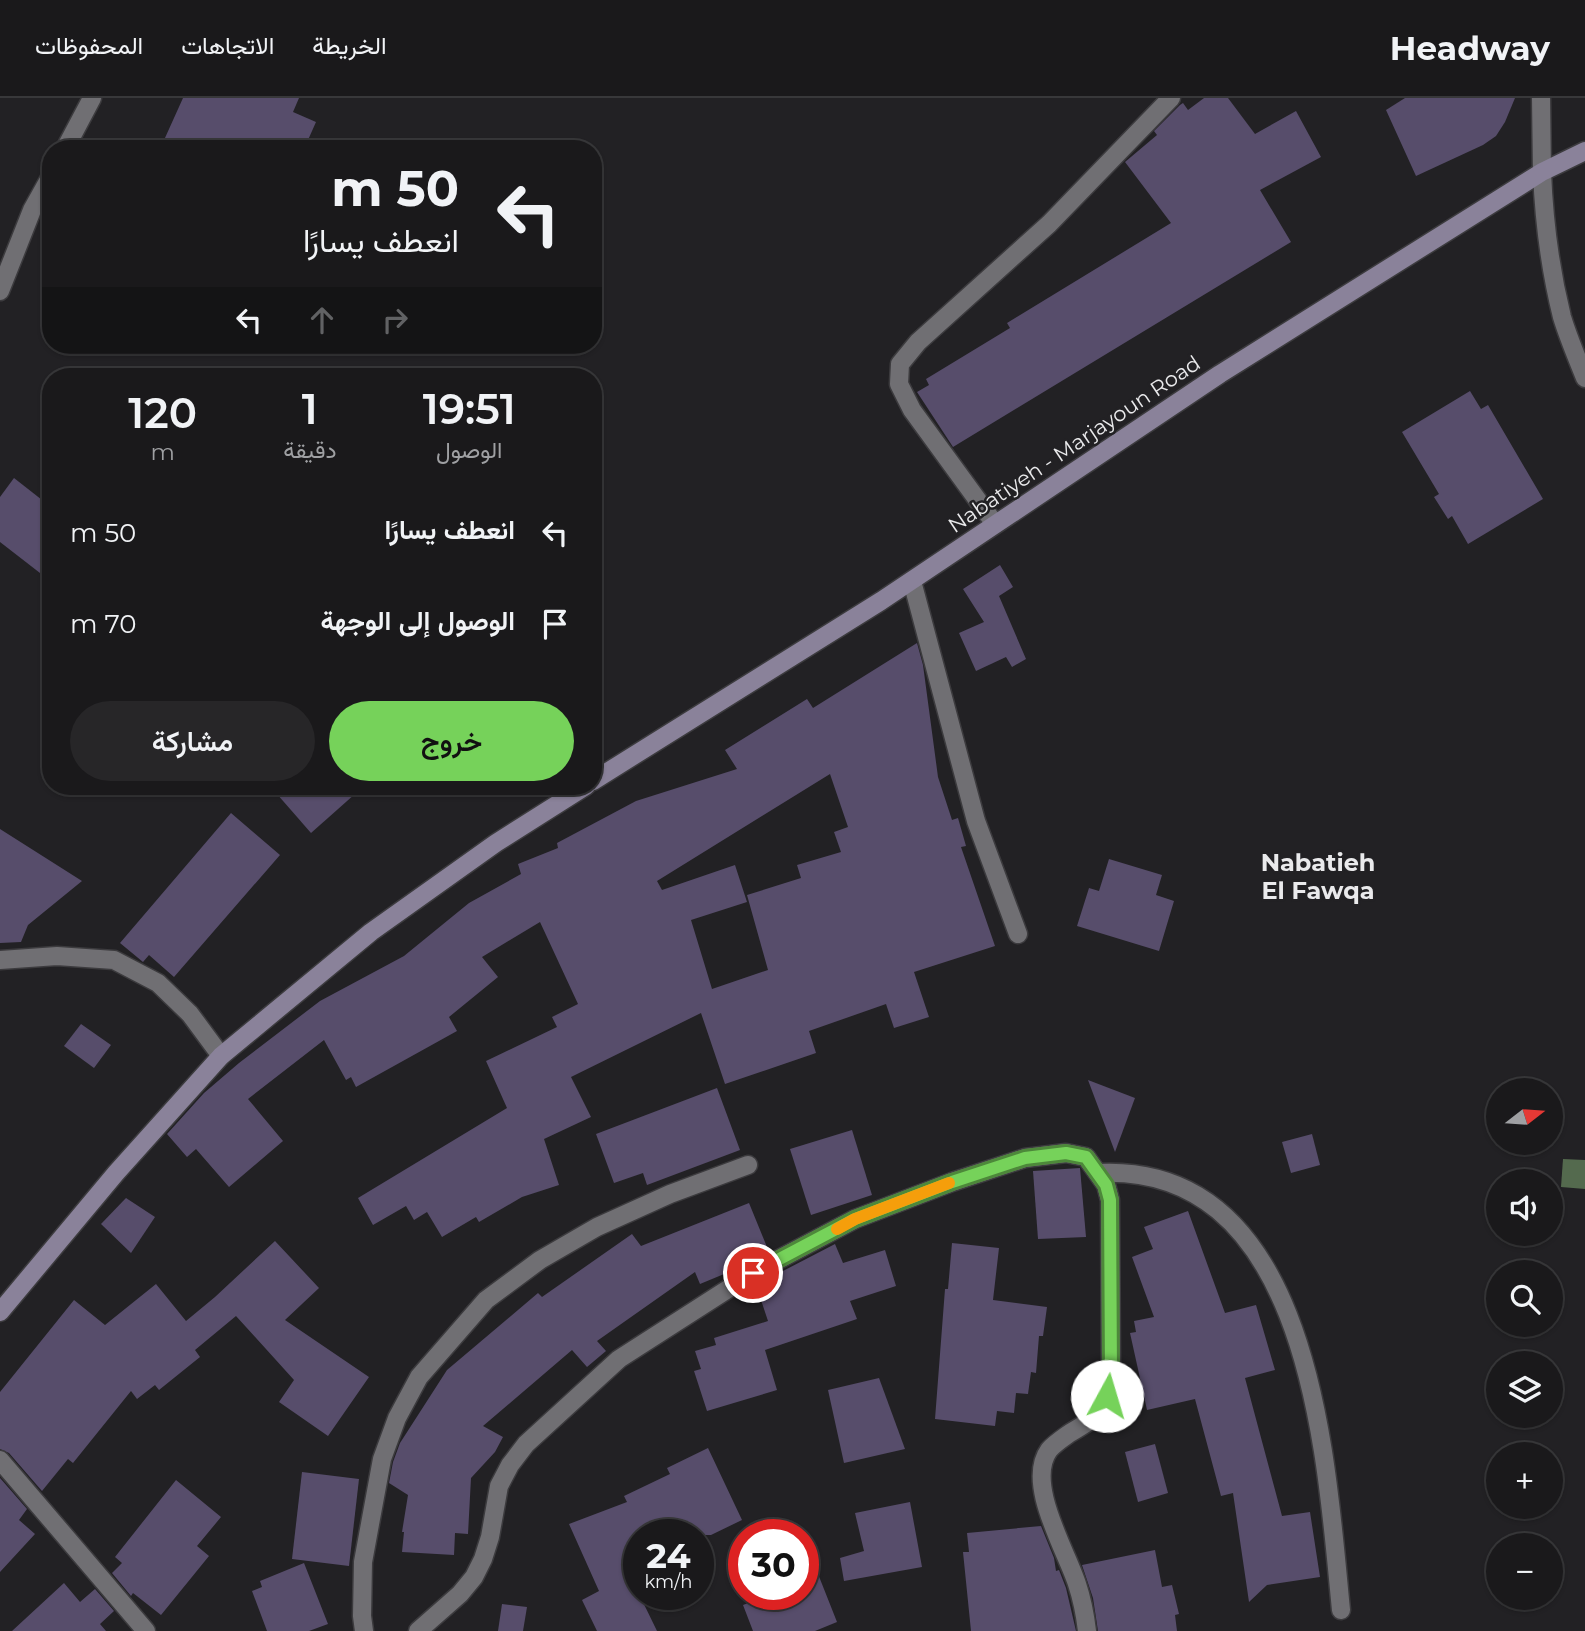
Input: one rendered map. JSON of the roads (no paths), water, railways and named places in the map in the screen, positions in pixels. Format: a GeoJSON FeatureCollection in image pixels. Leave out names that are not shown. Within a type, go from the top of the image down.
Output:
{"type":"FeatureCollection","features":[{"type":"Feature","properties":{"kind":"main road","name":"Nabatiyeh - Marjayoun Road"},"geometry":{"type":"LineString","coordinates":[[602,775],[912,581],[1220,374],[1542,172],[1585,151]]}},
{"type":"Feature","properties":{"kind":"main road"},"geometry":{"type":"LineString","coordinates":[[0,1312],[116,1173],[221,1056],[371,932],[496,843],[572,795]]}},
{"type":"Feature","properties":{"kind":"street"},"geometry":{"type":"LineString","coordinates":[[70,140],[92,98]]}},
{"type":"Feature","properties":{"kind":"street"},"geometry":{"type":"LineString","coordinates":[[995,524],[912,410],[899,384],[900,364],[918,342],[1049,224],[1171,98]]}},
{"type":"Feature","properties":{"kind":"street"},"geometry":{"type":"LineString","coordinates":[[1541,98],[1543,213],[1551,269],[1563,319],[1585,378]]}},
{"type":"Feature","properties":{"kind":"street"},"geometry":{"type":"LineString","coordinates":[[0,290],[32,210],[42,192]]}},
{"type":"Feature","properties":{"kind":"street"},"geometry":{"type":"LineString","coordinates":[[912,581],[976,821],[1018,934]]}},
{"type":"Feature","properties":{"kind":"street"},"geometry":{"type":"LineString","coordinates":[[0,960],[57,956],[114,960],[158,983],[190,1014],[221,1056]]}},
{"type":"Feature","properties":{"kind":"street"},"geometry":{"type":"LineString","coordinates":[[418,1631],[460,1594],[474,1577],[490,1537],[499,1486],[510,1465],[526,1444],[619,1359],[753,1273],[855,1219],[1025,1158],[1066,1153],[1086,1157],[1106,1185],[1110,1200],[1111,1376],[1107,1396],[1091,1422],[1063,1437],[1049,1450],[1041,1471],[1047,1508],[1076,1581],[1087,1631]]}},
{"type":"Feature","properties":{"kind":"street"},"geometry":{"type":"LineString","coordinates":[[364,1631],[363,1562],[382,1459],[397,1418],[419,1377],[486,1300],[540,1260],[597,1227],[670,1194],[748,1165]]}},
{"type":"Feature","properties":{"kind":"street"},"geometry":{"type":"LineString","coordinates":[[1098,1172],[1148,1176],[1183,1187],[1208,1202],[1237,1227],[1273,1281],[1306,1364],[1329,1496],[1341,1610]]}},
{"type":"Feature","properties":{"kind":"street"},"geometry":{"type":"LineString","coordinates":[[0,1460],[146,1631]]}},
{"type":"Feature","properties":{"kind":"district","name":"Nabatieh El Fawqa"},"geometry":{"type":"Point","coordinates":[1318,876]}}]}
